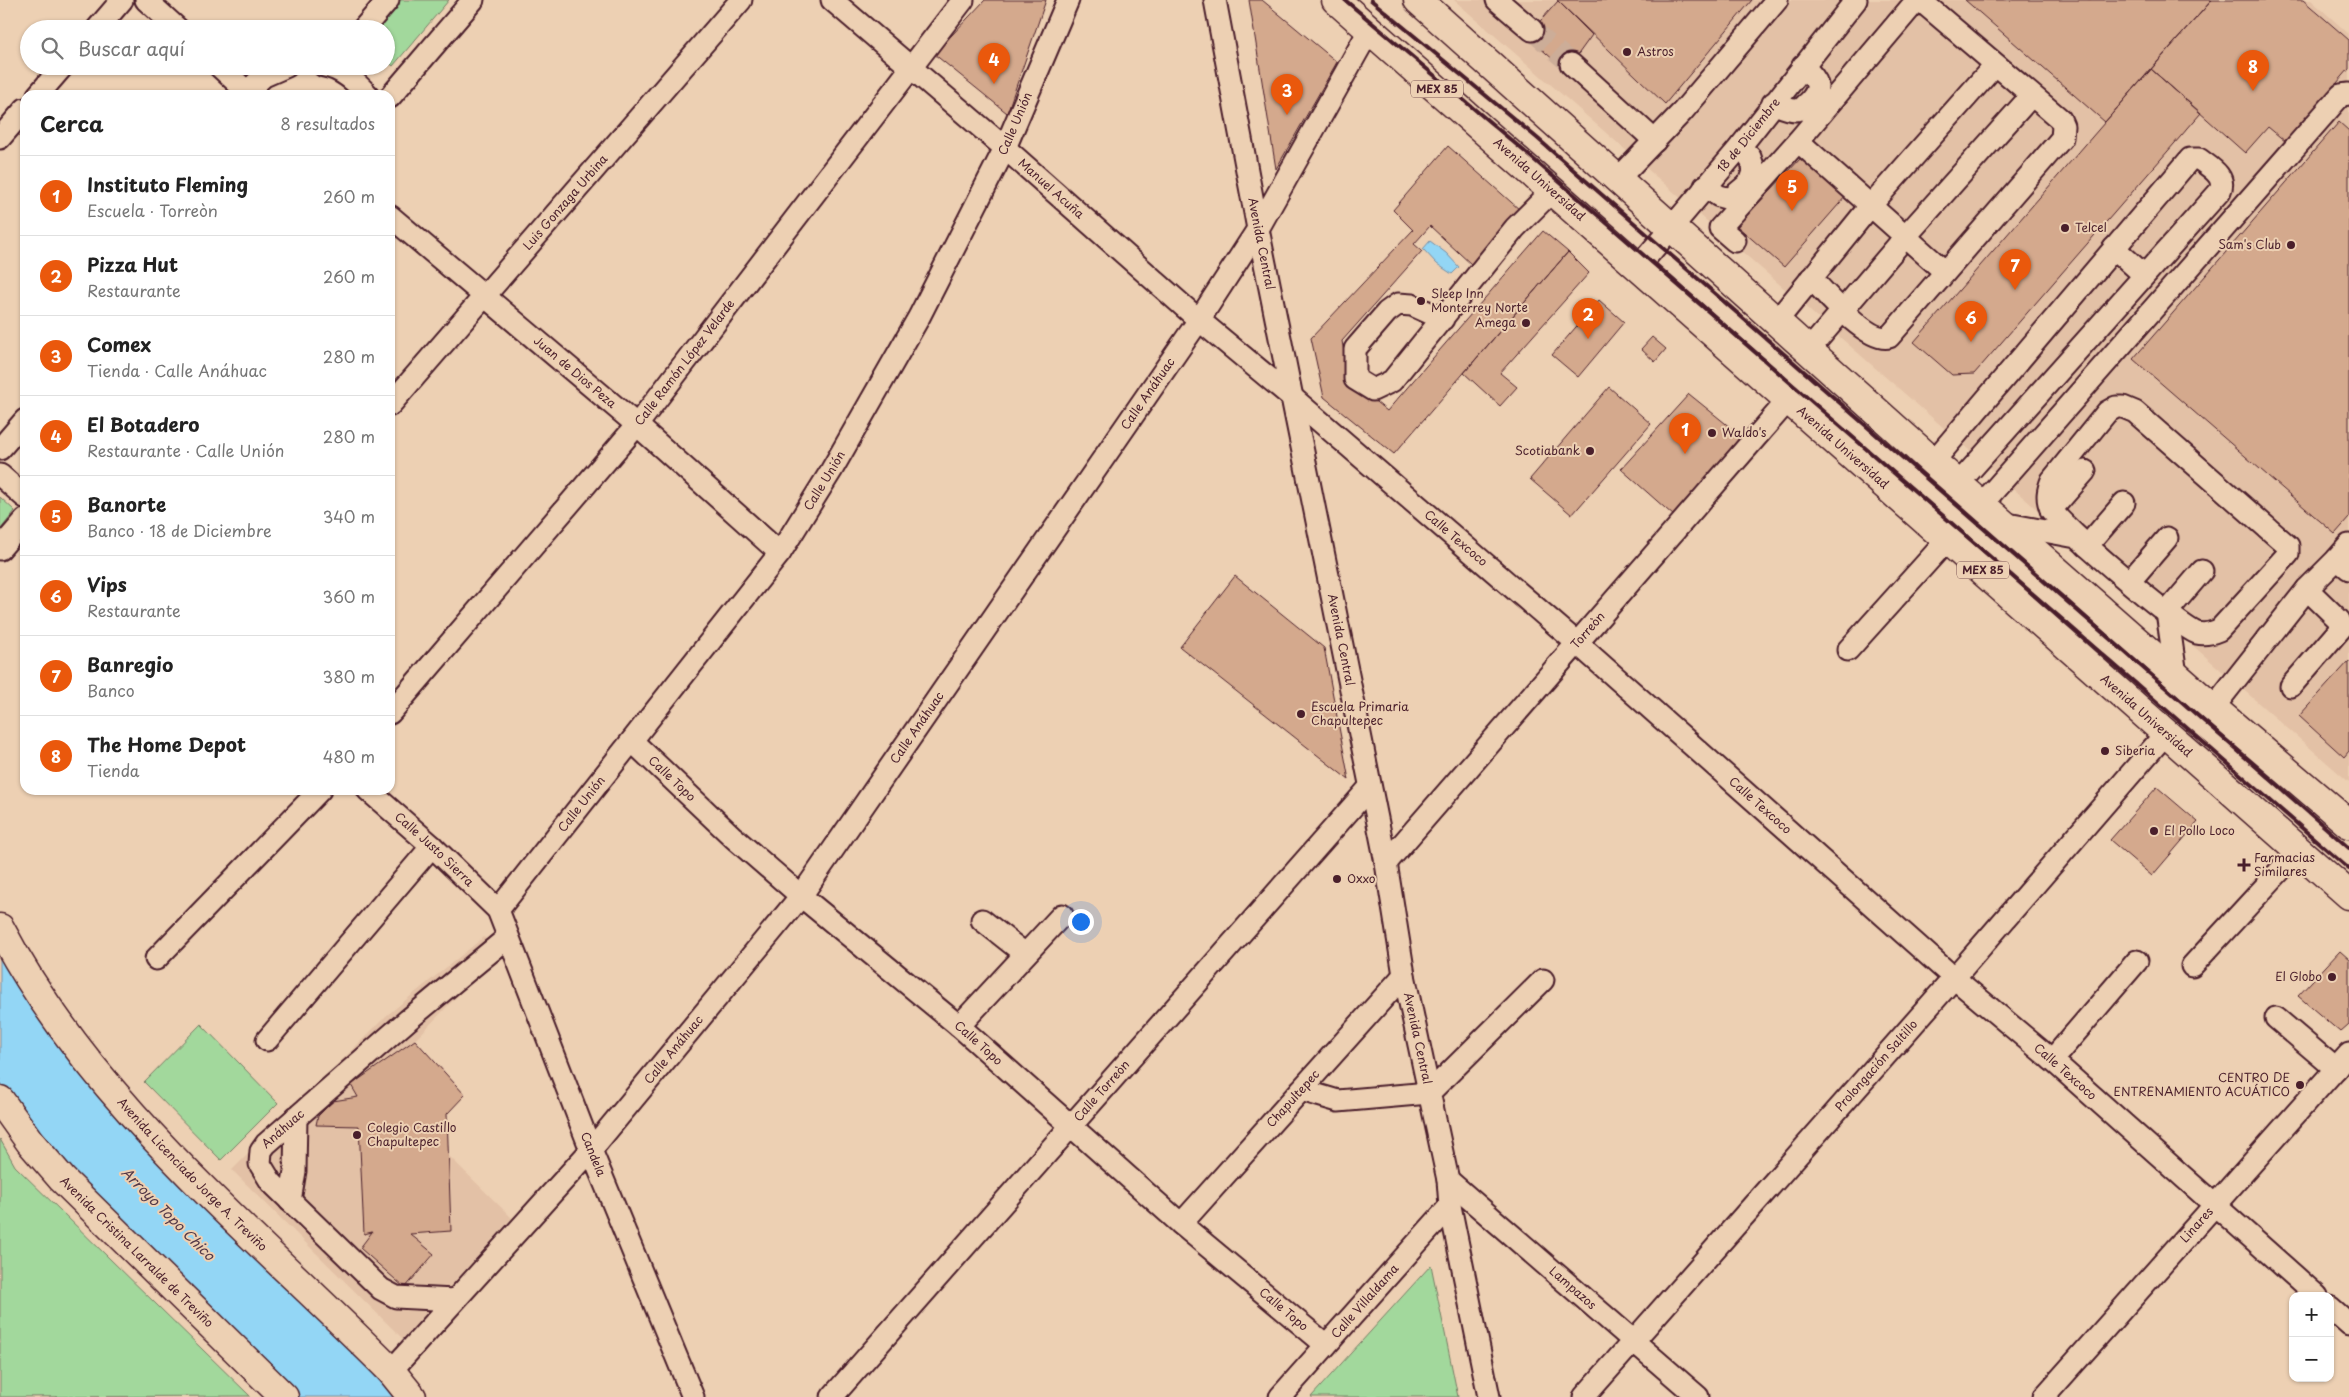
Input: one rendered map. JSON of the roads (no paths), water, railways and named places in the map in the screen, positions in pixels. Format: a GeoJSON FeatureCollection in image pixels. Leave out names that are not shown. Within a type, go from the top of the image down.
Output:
{"type":"FeatureCollection","features":[{"type":"Feature","properties":{"kind":"main road","name":"Avenida Universidad"},"geometry":{"type":"LineString","coordinates":[[1336,0],[1638,267],[1790,398],[2349,894]]}},
{"type":"Feature","properties":{"kind":"main road"},"geometry":{"type":"LineString","coordinates":[[1424,2],[1670,228],[1933,462],[2213,708],[2349,824]]}},
{"type":"Feature","properties":{"kind":"main road","name":"Avenida Licenciado Jorge A. Treviño"},"geometry":{"type":"LineString","coordinates":[[0,928],[15,957],[52,1014],[101,1078],[152,1135],[391,1370],[412,1397]]}},
{"type":"Feature","properties":{"kind":"main road","name":"Avenida Cristina Larralde de Treviño"},"geometry":{"type":"LineString","coordinates":[[0,1100],[30,1142],[62,1179],[284,1397]]}},
{"type":"Feature","properties":{"kind":"street"},"geometry":{"type":"LineString","coordinates":[[104,20],[122,0]]}},
{"type":"Feature","properties":{"kind":"street"},"geometry":{"type":"LineString","coordinates":[[146,0],[168,20]]}},
{"type":"Feature","properties":{"kind":"street"},"geometry":{"type":"LineString","coordinates":[[371,20],[388,0]]}},
{"type":"Feature","properties":{"kind":"street"},"geometry":{"type":"LineString","coordinates":[[395,91],[473,0]]}},
{"type":"Feature","properties":{"kind":"street","name":"Luis Gonzaga Urbina"},"geometry":{"type":"LineString","coordinates":[[395,399],[741,0]]}},
{"type":"Feature","properties":{"kind":"street","name":"Manuel Acuña"},"geometry":{"type":"LineString","coordinates":[[832,0],[1005,148],[1199,320]]}},
{"type":"Feature","properties":{"kind":"street","name":"Calle Ramón López Velarde"},"geometry":{"type":"LineString","coordinates":[[395,708],[638,425],[963,0]]}},
{"type":"Feature","properties":{"kind":"street","name":"Calle Unión"},"geometry":{"type":"LineString","coordinates":[[498,910],[780,553],[831,471],[919,317],[1005,148],[1068,0]]}},
{"type":"Feature","properties":{"kind":"street","name":"Avenida Central"},"geometry":{"type":"LineString","coordinates":[[1215,0],[1258,229],[1386,863],[1404,975],[1448,1180],[1450,1206],[1489,1397]]}},
{"type":"Feature","properties":{"kind":"street"},"geometry":{"type":"LineString","coordinates":[[1497,0],[1532,30]]}},
{"type":"Feature","properties":{"kind":"street"},"geometry":{"type":"LineString","coordinates":[[1617,180],[1655,140],[1777,0]]}},
{"type":"Feature","properties":{"kind":"street","name":"18 de Diciembre"},"geometry":{"type":"LineString","coordinates":[[1638,267],[1740,147],[1773,102],[1856,0]]}},
{"type":"Feature","properties":{"kind":"street"},"geometry":{"type":"LineString","coordinates":[[1735,241],[1720,228],[1798,141],[1918,0],[2060,119],[2063,126],[2062,138],[1888,337],[1879,338],[1867,332],[1811,278]]}},
{"type":"Feature","properties":{"kind":"street","name":"Calle Anáhuac"},"geometry":{"type":"LineString","coordinates":[[391,1370],[591,1150],[802,896],[1199,320],[1258,229],[1370,29]]}},
{"type":"Feature","properties":{"kind":"street"},"geometry":{"type":"LineString","coordinates":[[1571,64],[1655,140]]}},
{"type":"Feature","properties":{"kind":"street"},"geometry":{"type":"LineString","coordinates":[[1776,322],[1871,205],[1995,65]]}},
{"type":"Feature","properties":{"kind":"street"},"geometry":{"type":"LineString","coordinates":[[42,90],[55,75]]}},
{"type":"Feature","properties":{"kind":"street"},"geometry":{"type":"LineString","coordinates":[[228,75],[242,90]]}},
{"type":"Feature","properties":{"kind":"street"},"geometry":{"type":"LineString","coordinates":[[248,90],[266,75]]}},
{"type":"Feature","properties":{"kind":"street"},"geometry":{"type":"LineString","coordinates":[[346,75],[363,90]]}},
{"type":"Feature","properties":{"kind":"street"},"geometry":{"type":"LineString","coordinates":[[1982,504],[2341,96],[2349,94]]}},
{"type":"Feature","properties":{"kind":"street"},"geometry":{"type":"LineString","coordinates":[[1808,350],[1906,236],[2031,96]]}},
{"type":"Feature","properties":{"kind":"street"},"geometry":{"type":"LineString","coordinates":[[0,138],[20,115]]}},
{"type":"Feature","properties":{"kind":"street"},"geometry":{"type":"LineString","coordinates":[[1798,141],[1944,271]]}},
{"type":"Feature","properties":{"kind":"street"},"geometry":{"type":"LineString","coordinates":[[1705,186],[1719,196],[1730,199],[1736,196],[1749,183],[1754,169],[1750,157],[1740,147]]}},
{"type":"Feature","properties":{"kind":"street"},"geometry":{"type":"LineString","coordinates":[[1933,462],[2190,159],[2199,159],[2222,178],[2223,183],[2220,191],[1958,484]]}},
{"type":"Feature","properties":{"kind":"street"},"geometry":{"type":"LineString","coordinates":[[1443,319],[1516,228],[1552,191]]}},
{"type":"Feature","properties":{"kind":"street","name":"Juan de Dios Peza"},"geometry":{"type":"LineString","coordinates":[[395,220],[638,425],[780,553]]}},
{"type":"Feature","properties":{"kind":"street"},"geometry":{"type":"LineString","coordinates":[[2114,248],[2144,275]]}},
{"type":"Feature","properties":{"kind":"street","name":"Calle Texcoco"},"geometry":{"type":"LineString","coordinates":[[1199,320],[1293,398],[1577,643],[1954,978],[2052,1060],[2312,1292]]}},
{"type":"Feature","properties":{"kind":"street"},"geometry":{"type":"LineString","coordinates":[[1990,395],[2017,417]]}},
{"type":"Feature","properties":{"kind":"street","name":"Torreòn"},"geometry":{"type":"LineString","coordinates":[[1386,863],[1790,398]]}},
{"type":"Feature","properties":{"kind":"street"},"geometry":{"type":"LineString","coordinates":[[2116,407],[2123,407],[2135,412],[2288,546],[2288,554],[2219,630],[2211,634],[2196,632],[2167,612],[2082,541],[2052,510],[2047,492],[2052,480],[2107,412],[2116,407]]}},
{"type":"Feature","properties":{"kind":"street"},"geometry":{"type":"LineString","coordinates":[[0,448],[20,426]]}},
{"type":"Feature","properties":{"kind":"street"},"geometry":{"type":"LineString","coordinates":[[2052,510],[2084,471]]}},
{"type":"Feature","properties":{"kind":"street"},"geometry":{"type":"LineString","coordinates":[[0,475],[20,493]]}},
{"type":"Feature","properties":{"kind":"street"},"geometry":{"type":"LineString","coordinates":[[2082,541],[2124,503]]}},
{"type":"Feature","properties":{"kind":"street"},"geometry":{"type":"LineString","coordinates":[[2002,523],[2082,541]]}},
{"type":"Feature","properties":{"kind":"street"},"geometry":{"type":"LineString","coordinates":[[0,549],[20,526]]}},
{"type":"Feature","properties":{"kind":"street"},"geometry":{"type":"LineString","coordinates":[[2130,581],[2167,538]]}},
{"type":"Feature","properties":{"kind":"street"},"geometry":{"type":"LineString","coordinates":[[1848,650],[1948,539]]}},
{"type":"Feature","properties":{"kind":"street"},"geometry":{"type":"LineString","coordinates":[[2213,708],[2307,589],[2345,557]]}},
{"type":"Feature","properties":{"kind":"street"},"geometry":{"type":"LineString","coordinates":[[2176,675],[2167,612],[2202,571]]}},
{"type":"Feature","properties":{"kind":"street"},"geometry":{"type":"LineString","coordinates":[[2291,686],[2342,627],[2339,620],[2307,589]]}},
{"type":"Feature","properties":{"kind":"street","name":"Prolongación Saltillo"},"geometry":{"type":"LineString","coordinates":[[1584,1397],[1632,1340],[1954,978],[2167,732]]}},
{"type":"Feature","properties":{"kind":"street","name":"Calle Topo"},"geometry":{"type":"LineString","coordinates":[[632,741],[733,837],[959,1026],[1181,1224],[1326,1345]]}},
{"type":"Feature","properties":{"kind":"street","name":"Calle Torreòn"},"geometry":{"type":"LineString","coordinates":[[832,1397],[1370,787]]}},
{"type":"Feature","properties":{"kind":"street"},"geometry":{"type":"LineString","coordinates":[[156,959],[315,795]]}},
{"type":"Feature","properties":{"kind":"street","name":"Calle Justo Sierra"},"geometry":{"type":"LineString","coordinates":[[374,795],[432,846],[498,910]]}},
{"type":"Feature","properties":{"kind":"street"},"geometry":{"type":"LineString","coordinates":[[267,1040],[432,846]]}},
{"type":"Feature","properties":{"kind":"street"},"geometry":{"type":"LineString","coordinates":[[2192,966],[2299,850]]}},
{"type":"Feature","properties":{"kind":"street","name":"Candela"},"geometry":{"type":"LineString","coordinates":[[498,910],[507,938],[591,1150],[693,1397]]}},
{"type":"Feature","properties":{"kind":"street"},"geometry":{"type":"LineString","coordinates":[[959,1026],[1062,915]]}},
{"type":"Feature","properties":{"kind":"street"},"geometry":{"type":"LineString","coordinates":[[982,920],[1026,954]]}},
{"type":"Feature","properties":{"kind":"street","name":"Anáhuac"},"geometry":{"type":"LineString","coordinates":[[454,1300],[389,1294],[290,1201],[263,1172],[260,1157],[266,1144],[296,1117],[408,1020],[507,938]]}},
{"type":"Feature","properties":{"kind":"street"},"geometry":{"type":"LineString","coordinates":[[2052,1060],[2137,961]]}},
{"type":"Feature","properties":{"kind":"street","name":"Chapultepec"},"geometry":{"type":"LineString","coordinates":[[1181,1224],[1404,975]]}},
{"type":"Feature","properties":{"kind":"street"},"geometry":{"type":"LineString","coordinates":[[1301,1090],[1338,1101],[1429,1093],[1543,980]]}},
{"type":"Feature","properties":{"kind":"street"},"geometry":{"type":"LineString","coordinates":[[2276,1018],[2342,1062]]}},
{"type":"Feature","properties":{"kind":"street","name":"Linares"},"geometry":{"type":"LineString","coordinates":[[2044,1397],[2342,1062]]}},
{"type":"Feature","properties":{"kind":"street"},"geometry":{"type":"LineString","coordinates":[[290,1201],[295,1171],[296,1117]]}},
{"type":"Feature","properties":{"kind":"street","name":"Lampazos"},"geometry":{"type":"LineString","coordinates":[[1448,1180],[1698,1397]]}},
{"type":"Feature","properties":{"kind":"street","name":"Calle Villaldama"},"geometry":{"type":"LineString","coordinates":[[1280,1397],[1450,1206]]}},
{"type":"Feature","properties":{"kind":"street"},"geometry":{"type":"LineString","coordinates":[[2334,1311],[2349,1324]]}},
{"type":"Feature","properties":{"kind":"water"},"geometry":{"type":"Polygon","coordinates":[[[1430,241],[1446,253],[1459,267],[1452,274],[1437,264],[1423,249],[1430,241]]]}},
{"type":"Feature","properties":{"kind":"water","name":"Arroyo Topo Chico"},"geometry":{"type":"Polygon","coordinates":[[[0,928],[52,1014],[412,1397],[284,1397],[0,1100],[0,928]]]}},
{"type":"Feature","properties":{"kind":"tunnel"},"geometry":{"type":"LineString","coordinates":[[1532,30],[1571,64]]}},
{"type":"Feature","properties":{"kind":"railway"},"geometry":{"type":"LineString","coordinates":[[1345,0],[1524,151],[2349,869]]}},
{"type":"Feature","properties":{"kind":"railway"},"geometry":{"type":"LineString","coordinates":[[1371,0],[1537,138],[2349,848]]}},
{"type":"Feature","properties":{"kind":"place","name":"Astros"},"geometry":{"type":"Point","coordinates":[1627,52]}},
{"type":"Feature","properties":{"kind":"place","name":"El Botadero"},"geometry":{"type":"Point","coordinates":[994,84]}},
{"type":"Feature","properties":{"kind":"place","name":"The Home Depot"},"geometry":{"type":"Point","coordinates":[2253,91]}},
{"type":"Feature","properties":{"kind":"place","name":"Comex"},"geometry":{"type":"Point","coordinates":[1287,115]}},
{"type":"Feature","properties":{"kind":"place","name":"Banorte"},"geometry":{"type":"Point","coordinates":[1792,211]}},
{"type":"Feature","properties":{"kind":"place","name":"Telcel"},"geometry":{"type":"Point","coordinates":[2065,228]}},
{"type":"Feature","properties":{"kind":"place","name":"Sam's Club"},"geometry":{"type":"Point","coordinates":[2291,245]}},
{"type":"Feature","properties":{"kind":"place","name":"Banregio"},"geometry":{"type":"Point","coordinates":[2015,290]}},
{"type":"Feature","properties":{"kind":"place","name":"Sleep Inn Monterrey Norte"},"geometry":{"type":"Point","coordinates":[1421,301]}},
{"type":"Feature","properties":{"kind":"place","name":"Amega"},"geometry":{"type":"Point","coordinates":[1526,323]}},
{"type":"Feature","properties":{"kind":"place","name":"Pizza Hut"},"geometry":{"type":"Point","coordinates":[1588,339]}},
{"type":"Feature","properties":{"kind":"place","name":"Vips"},"geometry":{"type":"Point","coordinates":[1971,342]}},
{"type":"Feature","properties":{"kind":"place","name":"Waldo's"},"geometry":{"type":"Point","coordinates":[1712,433]}},
{"type":"Feature","properties":{"kind":"place","name":"Scotiabank"},"geometry":{"type":"Point","coordinates":[1590,451]}},
{"type":"Feature","properties":{"kind":"place","name":"Instituto Fleming"},"geometry":{"type":"Point","coordinates":[1685,454]}},
{"type":"Feature","properties":{"kind":"place","name":"Escuela Primaria Chapultepec"},"geometry":{"type":"Point","coordinates":[1301,714]}},
{"type":"Feature","properties":{"kind":"place","name":"Siberia"},"geometry":{"type":"Point","coordinates":[2105,751]}},
{"type":"Feature","properties":{"kind":"place","name":"El Pollo Loco"},"geometry":{"type":"Point","coordinates":[2154,831]}},
{"type":"Feature","properties":{"kind":"place","name":"Farmacias Similares"},"geometry":{"type":"Point","coordinates":[2244,865]}},
{"type":"Feature","properties":{"kind":"place","name":"Oxxo"},"geometry":{"type":"Point","coordinates":[1337,879]}},
{"type":"Feature","properties":{"kind":"place","name":"El Globo"},"geometry":{"type":"Point","coordinates":[2332,977]}},
{"type":"Feature","properties":{"kind":"place","name":"CENTRO DE ENTRENAMIENTO ACUÁTICO"},"geometry":{"type":"Point","coordinates":[2300,1085]}},
{"type":"Feature","properties":{"kind":"place","name":"Colegio Castillo Chapultepec"},"geometry":{"type":"Point","coordinates":[357,1135]}}]}
